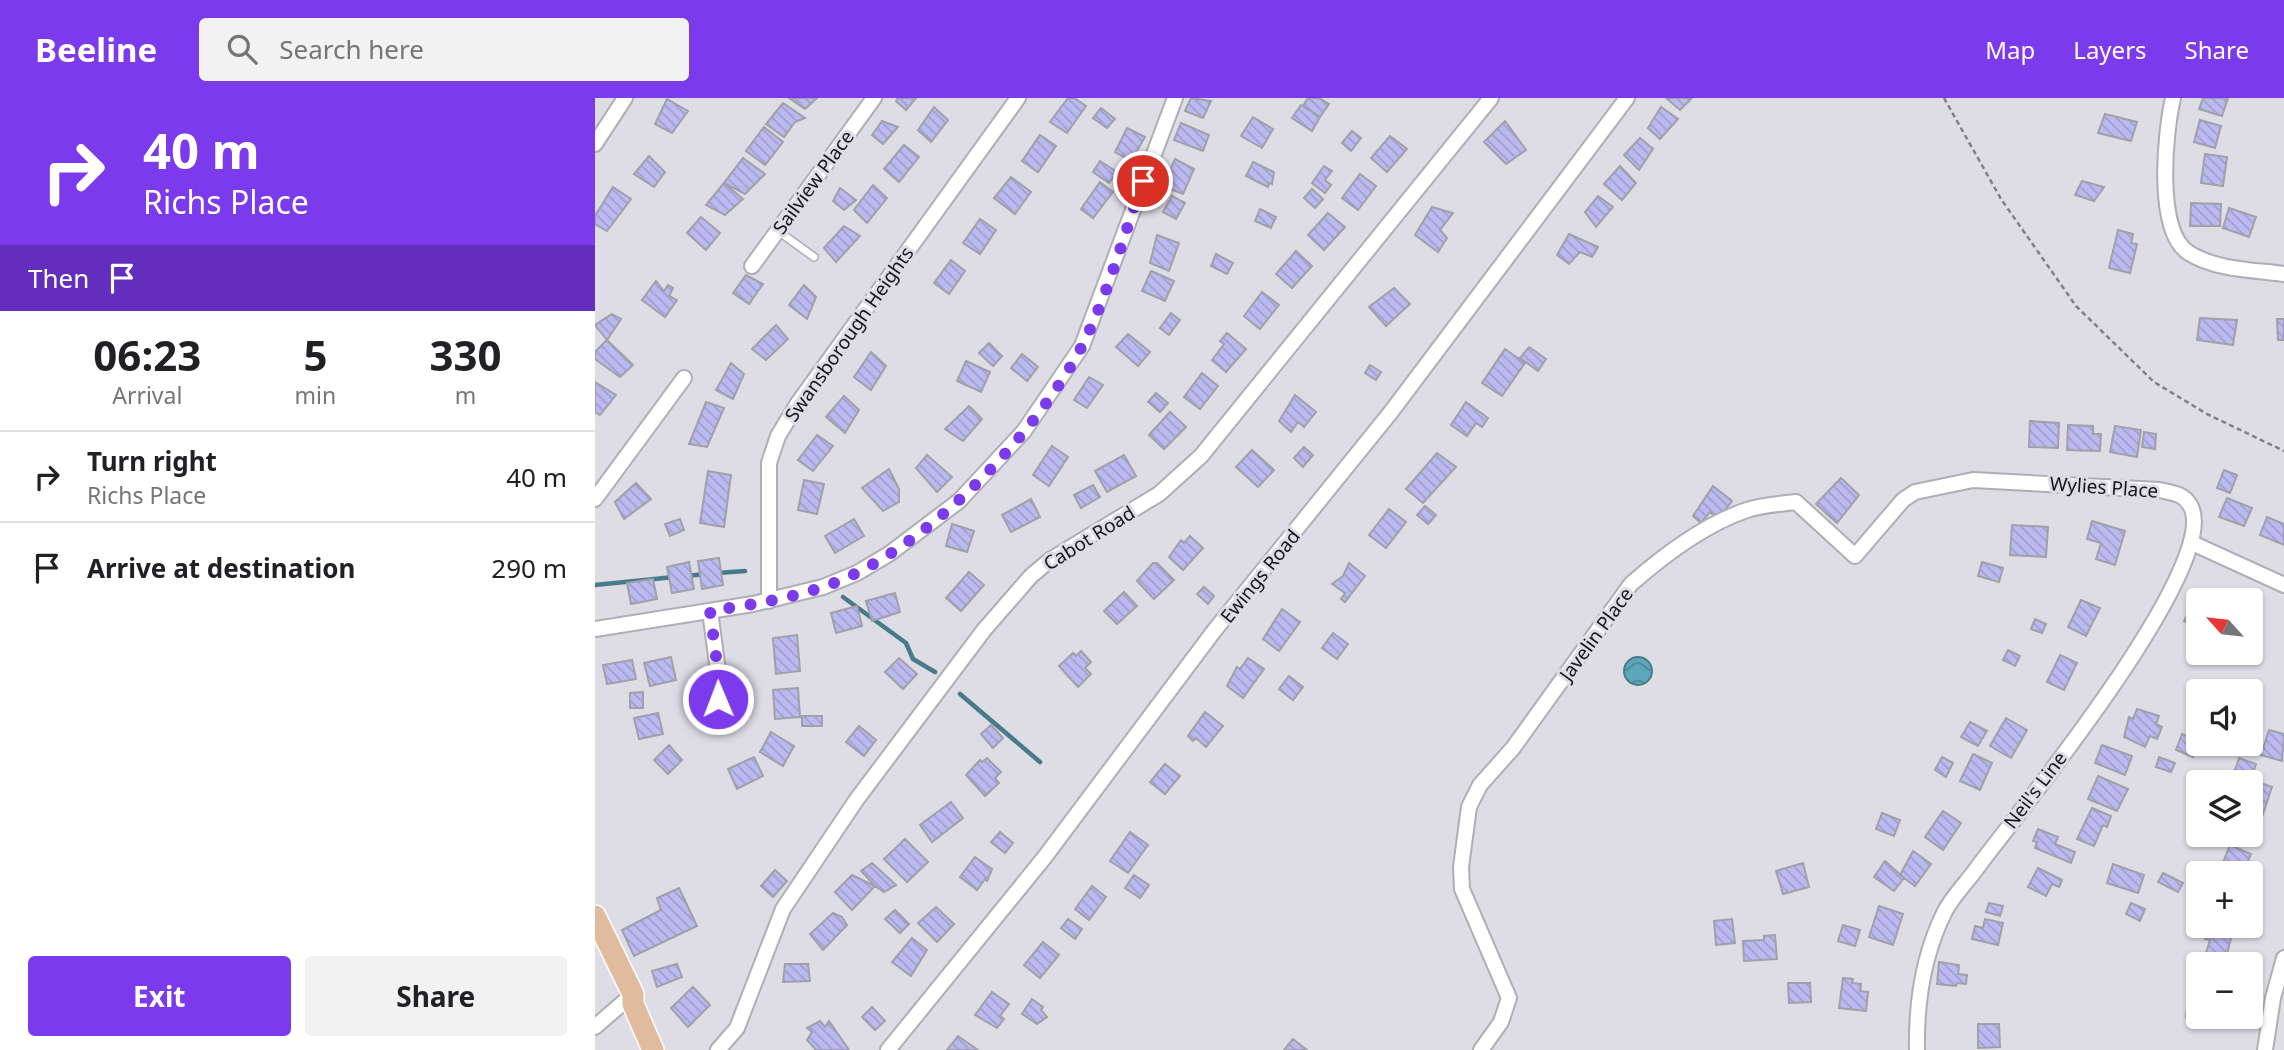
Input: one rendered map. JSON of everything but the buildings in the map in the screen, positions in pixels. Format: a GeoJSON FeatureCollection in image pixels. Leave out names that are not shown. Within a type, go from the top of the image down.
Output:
{"type":"FeatureCollection","features":[{"type":"Feature","properties":{"kind":"main road"},"geometry":{"type":"LineString","coordinates":[[595,916],[633,994],[633,1004],[653,1050]]}},
{"type":"Feature","properties":{"kind":"street"},"geometry":{"type":"LineString","coordinates":[[595,144],[625,98]]}},
{"type":"Feature","properties":{"kind":"street","name":"Sailview Place"},"geometry":{"type":"LineString","coordinates":[[752,266],[874,98]]}},
{"type":"Feature","properties":{"kind":"street","name":"Swansborough Heights"},"geometry":{"type":"LineString","coordinates":[[769,601],[768,471],[778,436],[798,403],[1018,98]]}},
{"type":"Feature","properties":{"kind":"street"},"geometry":{"type":"LineString","coordinates":[[595,629],[769,601],[840,581],[881,559],[942,516],[1007,451],[1068,369],[1088,335],[1175,98]]}},
{"type":"Feature","properties":{"kind":"street","name":"Cabot Road"},"geometry":{"type":"LineString","coordinates":[[718,1050],[737,1028],[783,909],[857,799],[999,612],[1050,560],[1159,494],[1201,456],[1491,98]]}},
{"type":"Feature","properties":{"kind":"street","name":"Ewings Road"},"geometry":{"type":"LineString","coordinates":[[888,1050],[1044,859],[1214,631],[1391,412],[1627,98]]}},
{"type":"Feature","properties":{"kind":"street"},"geometry":{"type":"LineString","coordinates":[[2173,98],[2167,188],[2169,216],[2176,240],[2185,251],[2204,260],[2284,274]]}},
{"type":"Feature","properties":{"kind":"street"},"geometry":{"type":"LineString","coordinates":[[595,499],[684,378]]}},
{"type":"Feature","properties":{"kind":"street","name":"Wylies Place"},"geometry":{"type":"LineString","coordinates":[[1973,480],[2159,490],[2181,495],[2192,507],[2192,543]]}},
{"type":"Feature","properties":{"kind":"street","name":"Javelin Place"},"geometry":{"type":"LineString","coordinates":[[1481,1050],[1501,1023],[1509,998],[1462,888],[1461,867],[1469,807],[1480,785],[1513,748],[1631,584],[1650,567],[1716,524],[1749,509],[1796,502],[1855,556],[1903,500],[1915,492],[1973,480]]}},
{"type":"Feature","properties":{"kind":"street"},"geometry":{"type":"LineString","coordinates":[[2192,543],[2284,585]]}},
{"type":"Feature","properties":{"kind":"street","name":"Neil's Line"},"geometry":{"type":"LineString","coordinates":[[1917,1050],[1921,976],[1946,910],[2126,668],[2171,593],[2192,543]]}},
{"type":"Feature","properties":{"kind":"street"},"geometry":{"type":"LineString","coordinates":[[710,611],[718,671],[717,711]]}},
{"type":"Feature","properties":{"kind":"street"},"geometry":{"type":"LineString","coordinates":[[2265,1050],[2273,998],[2284,958]]}},
{"type":"Feature","properties":{"kind":"street"},"geometry":{"type":"LineString","coordinates":[[595,1027],[633,994]]}},
{"type":"Feature","properties":{"kind":"lane"},"geometry":{"type":"LineString","coordinates":[[778,231],[814,257]]}},
{"type":"Feature","properties":{"kind":"path"},"geometry":{"type":"LineString","coordinates":[[1944,98],[2001,199],[2075,306],[2154,382],[2207,414],[2284,451]]}},
{"type":"Feature","properties":{"kind":"water"},"geometry":{"type":"Polygon","coordinates":[[[1638,657],[1648,661],[1652,671],[1648,681],[1638,685],[1628,681],[1624,671],[1628,661],[1638,657]]]}},
{"type":"Feature","properties":{"kind":"waterway"},"geometry":{"type":"LineString","coordinates":[[718,573],[745,571]]}},
{"type":"Feature","properties":{"kind":"waterway"},"geometry":{"type":"LineString","coordinates":[[686,576],[706,574]]}},
{"type":"Feature","properties":{"kind":"waterway"},"geometry":{"type":"LineString","coordinates":[[595,585],[674,577]]}},
{"type":"Feature","properties":{"kind":"waterway"},"geometry":{"type":"LineString","coordinates":[[843,597],[906,643],[913,659],[935,672]]}},
{"type":"Feature","properties":{"kind":"waterway"},"geometry":{"type":"LineString","coordinates":[[960,694],[1040,762]]}},
{"type":"Feature","properties":{"kind":"route"},"geometry":{"type":"LineString","coordinates":[[718,699],[718,671],[710,611],[787,598],[840,581],[873,564],[942,516],[992,469],[1024,431],[1068,369],[1088,335],[1143,181]]}}]}
